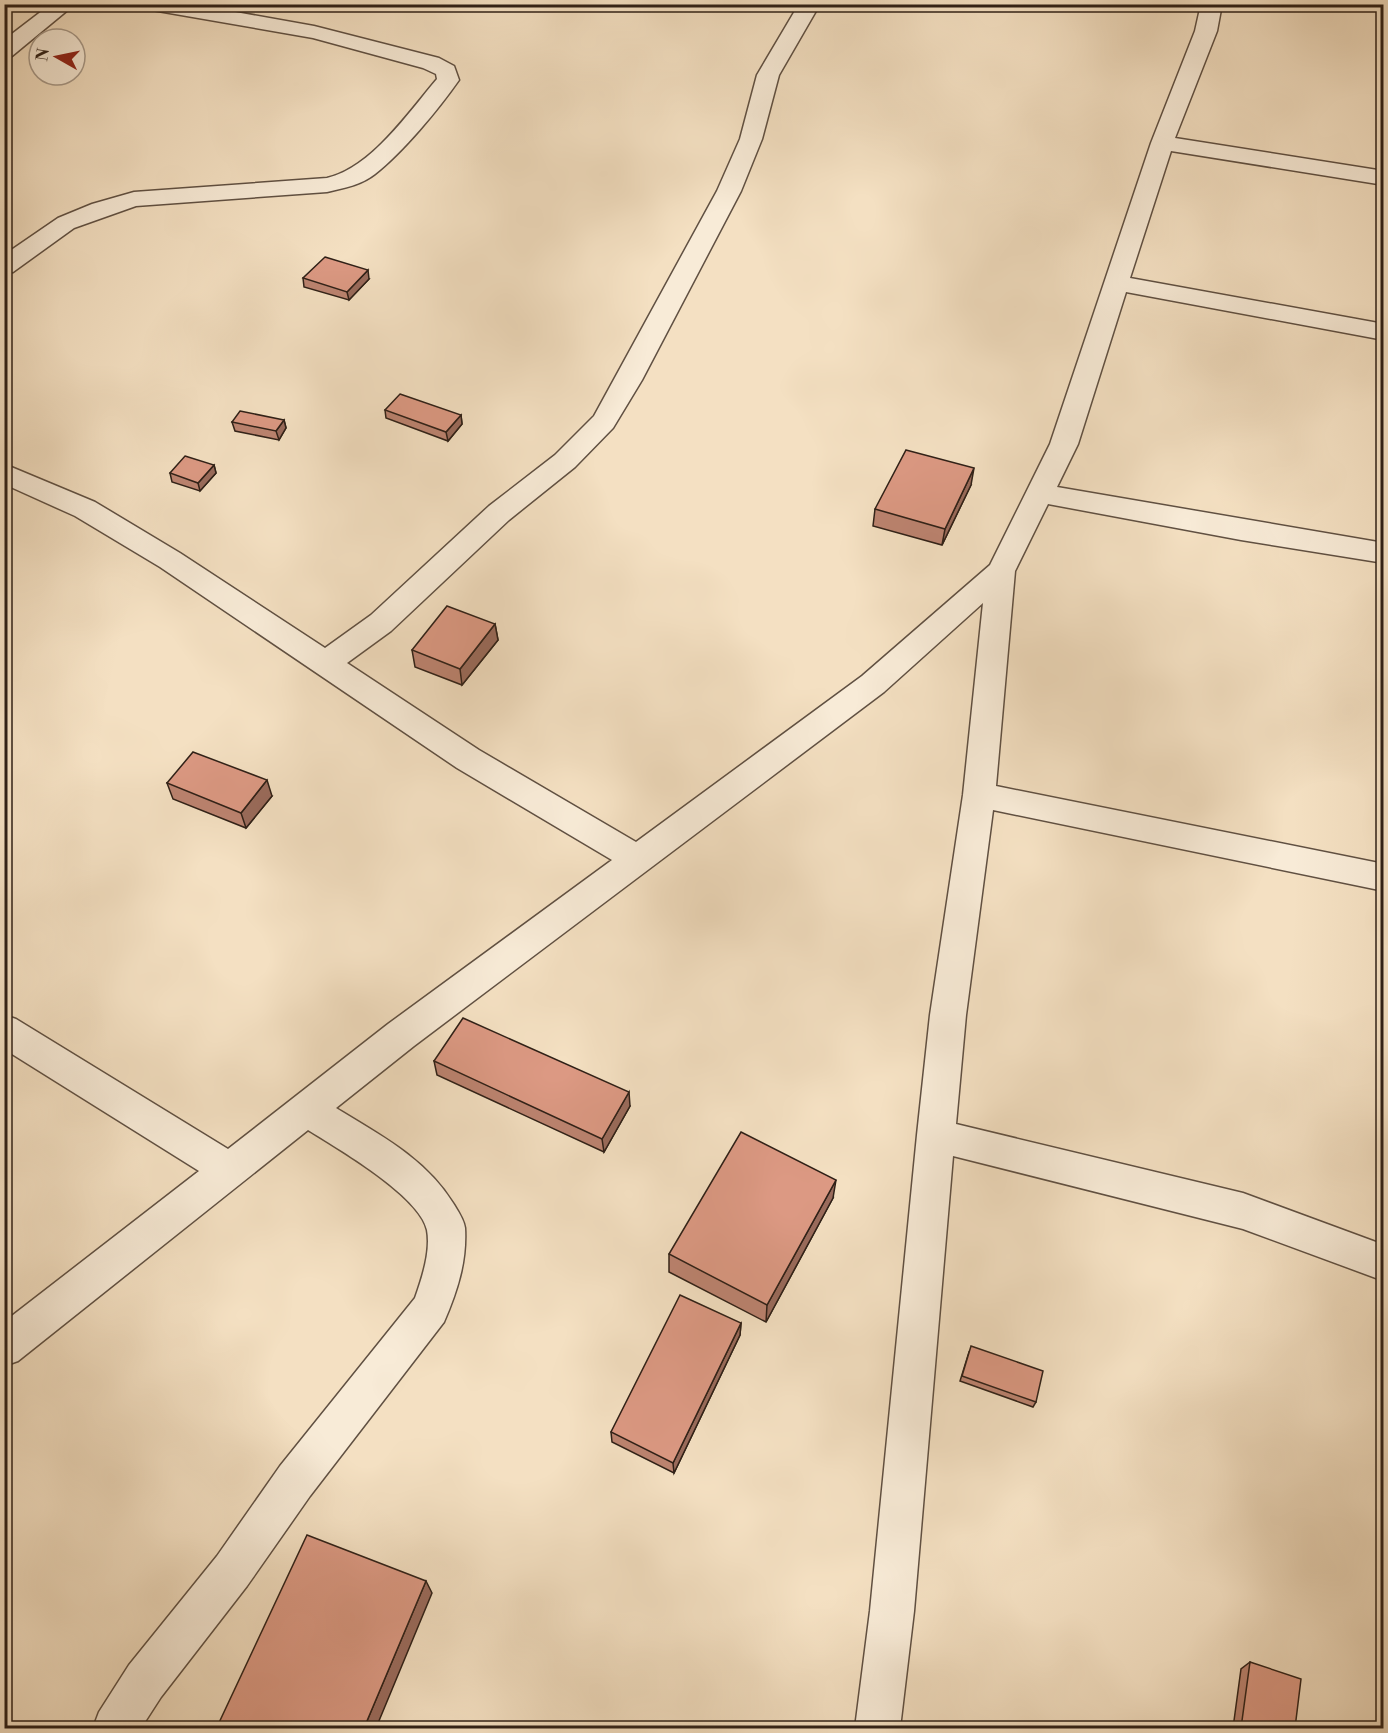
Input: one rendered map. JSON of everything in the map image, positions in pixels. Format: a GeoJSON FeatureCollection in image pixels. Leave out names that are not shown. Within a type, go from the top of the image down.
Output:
{"type":"FeatureCollection","features":[{"type":"Feature","properties":{"kind":"street"},"geometry":{"type":"LineString","coordinates":[[4,51],[65,4]]}},
{"type":"Feature","properties":{"kind":"street"},"geometry":{"type":"LineString","coordinates":[[4,267],[66,223],[100,209],[134,199],[327,185],[348,180],[366,170],[407,129],[448,80],[447,71],[431,63],[335,38],[152,4]]}},
{"type":"Feature","properties":{"kind":"street"},"geometry":{"type":"LineString","coordinates":[[326,663],[381,623],[499,513],[566,461],[604,422],[649,344],[729,191],[751,139],[768,75],[810,4]]}},
{"type":"Feature","properties":{"kind":"street"},"geometry":{"type":"LineString","coordinates":[[877,1728],[892,1611],[935,1135],[948,1014],[979,795],[1001,572],[1064,444],[1162,143],[1206,31],[1212,4]]}},
{"type":"Feature","properties":{"kind":"street"},"geometry":{"type":"LineString","coordinates":[[1162,143],[1383,178]]}},
{"type":"Feature","properties":{"kind":"street"},"geometry":{"type":"LineString","coordinates":[[1116,284],[1383,332]]}},
{"type":"Feature","properties":{"kind":"street"},"geometry":{"type":"LineString","coordinates":[[11,485],[85,510],[161,555],[468,759],[637,859]]}},
{"type":"Feature","properties":{"kind":"street"},"geometry":{"type":"LineString","coordinates":[[1039,493],[1383,553]]}},
{"type":"Feature","properties":{"kind":"street"},"geometry":{"type":"LineString","coordinates":[[4,1347],[401,1035],[873,684],[1001,572]]}},
{"type":"Feature","properties":{"kind":"street"},"geometry":{"type":"LineString","coordinates":[[979,795],[1383,878]]}},
{"type":"Feature","properties":{"kind":"street"},"geometry":{"type":"LineString","coordinates":[[4,1030],[229,1170]]}},
{"type":"Feature","properties":{"kind":"street"},"geometry":{"type":"LineString","coordinates":[[115,1728],[145,1681],[232,1571],[302,1473],[430,1309],[444,1270],[446,1226],[430,1200],[396,1165],[307,1109]]}},
{"type":"Feature","properties":{"kind":"street"},"geometry":{"type":"LineString","coordinates":[[935,1135],[1243,1211],[1383,1263]]}},
{"type":"Feature","properties":{"kind":"building"},"geometry":{"type":"Polygon","coordinates":[[[325,257],[368,270],[347,292],[303,278],[325,257]]]}},
{"type":"Feature","properties":{"kind":"building"},"geometry":{"type":"Polygon","coordinates":[[[400,394],[461,415],[446,432],[385,410],[400,394]]]}},
{"type":"Feature","properties":{"kind":"building"},"geometry":{"type":"Polygon","coordinates":[[[240,411],[284,420],[276,431],[232,422],[240,411]]]}},
{"type":"Feature","properties":{"kind":"building"},"geometry":{"type":"Polygon","coordinates":[[[906,450],[974,468],[945,529],[875,509],[906,450]]]}},
{"type":"Feature","properties":{"kind":"building"},"geometry":{"type":"Polygon","coordinates":[[[185,456],[214,465],[198,483],[170,473],[185,456]]]}},
{"type":"Feature","properties":{"kind":"building"},"geometry":{"type":"Polygon","coordinates":[[[447,606],[495,624],[460,669],[412,650],[447,606]]]}},
{"type":"Feature","properties":{"kind":"building"},"geometry":{"type":"Polygon","coordinates":[[[193,752],[267,780],[241,813],[167,783],[193,752]]]}},
{"type":"Feature","properties":{"kind":"building"},"geometry":{"type":"Polygon","coordinates":[[[463,1018],[629,1092],[602,1139],[434,1061],[463,1018]]]}},
{"type":"Feature","properties":{"kind":"building"},"geometry":{"type":"Polygon","coordinates":[[[741,1132],[836,1180],[767,1305],[669,1254],[741,1132]]]}},
{"type":"Feature","properties":{"kind":"building"},"geometry":{"type":"Polygon","coordinates":[[[680,1295],[741,1323],[673,1463],[611,1432],[680,1295]]]}},
{"type":"Feature","properties":{"kind":"building"},"geometry":{"type":"Polygon","coordinates":[[[971,1346],[1043,1371],[1036,1402],[962,1376],[971,1346]]]}},
{"type":"Feature","properties":{"kind":"building"},"geometry":{"type":"Polygon","coordinates":[[[307,1535],[426,1581],[364,1728],[217,1727],[307,1535]]]}},
{"type":"Feature","properties":{"kind":"building"},"geometry":{"type":"Polygon","coordinates":[[[1250,1662],[1301,1679],[1295,1728],[1241,1728],[1250,1662]]]}}]}
